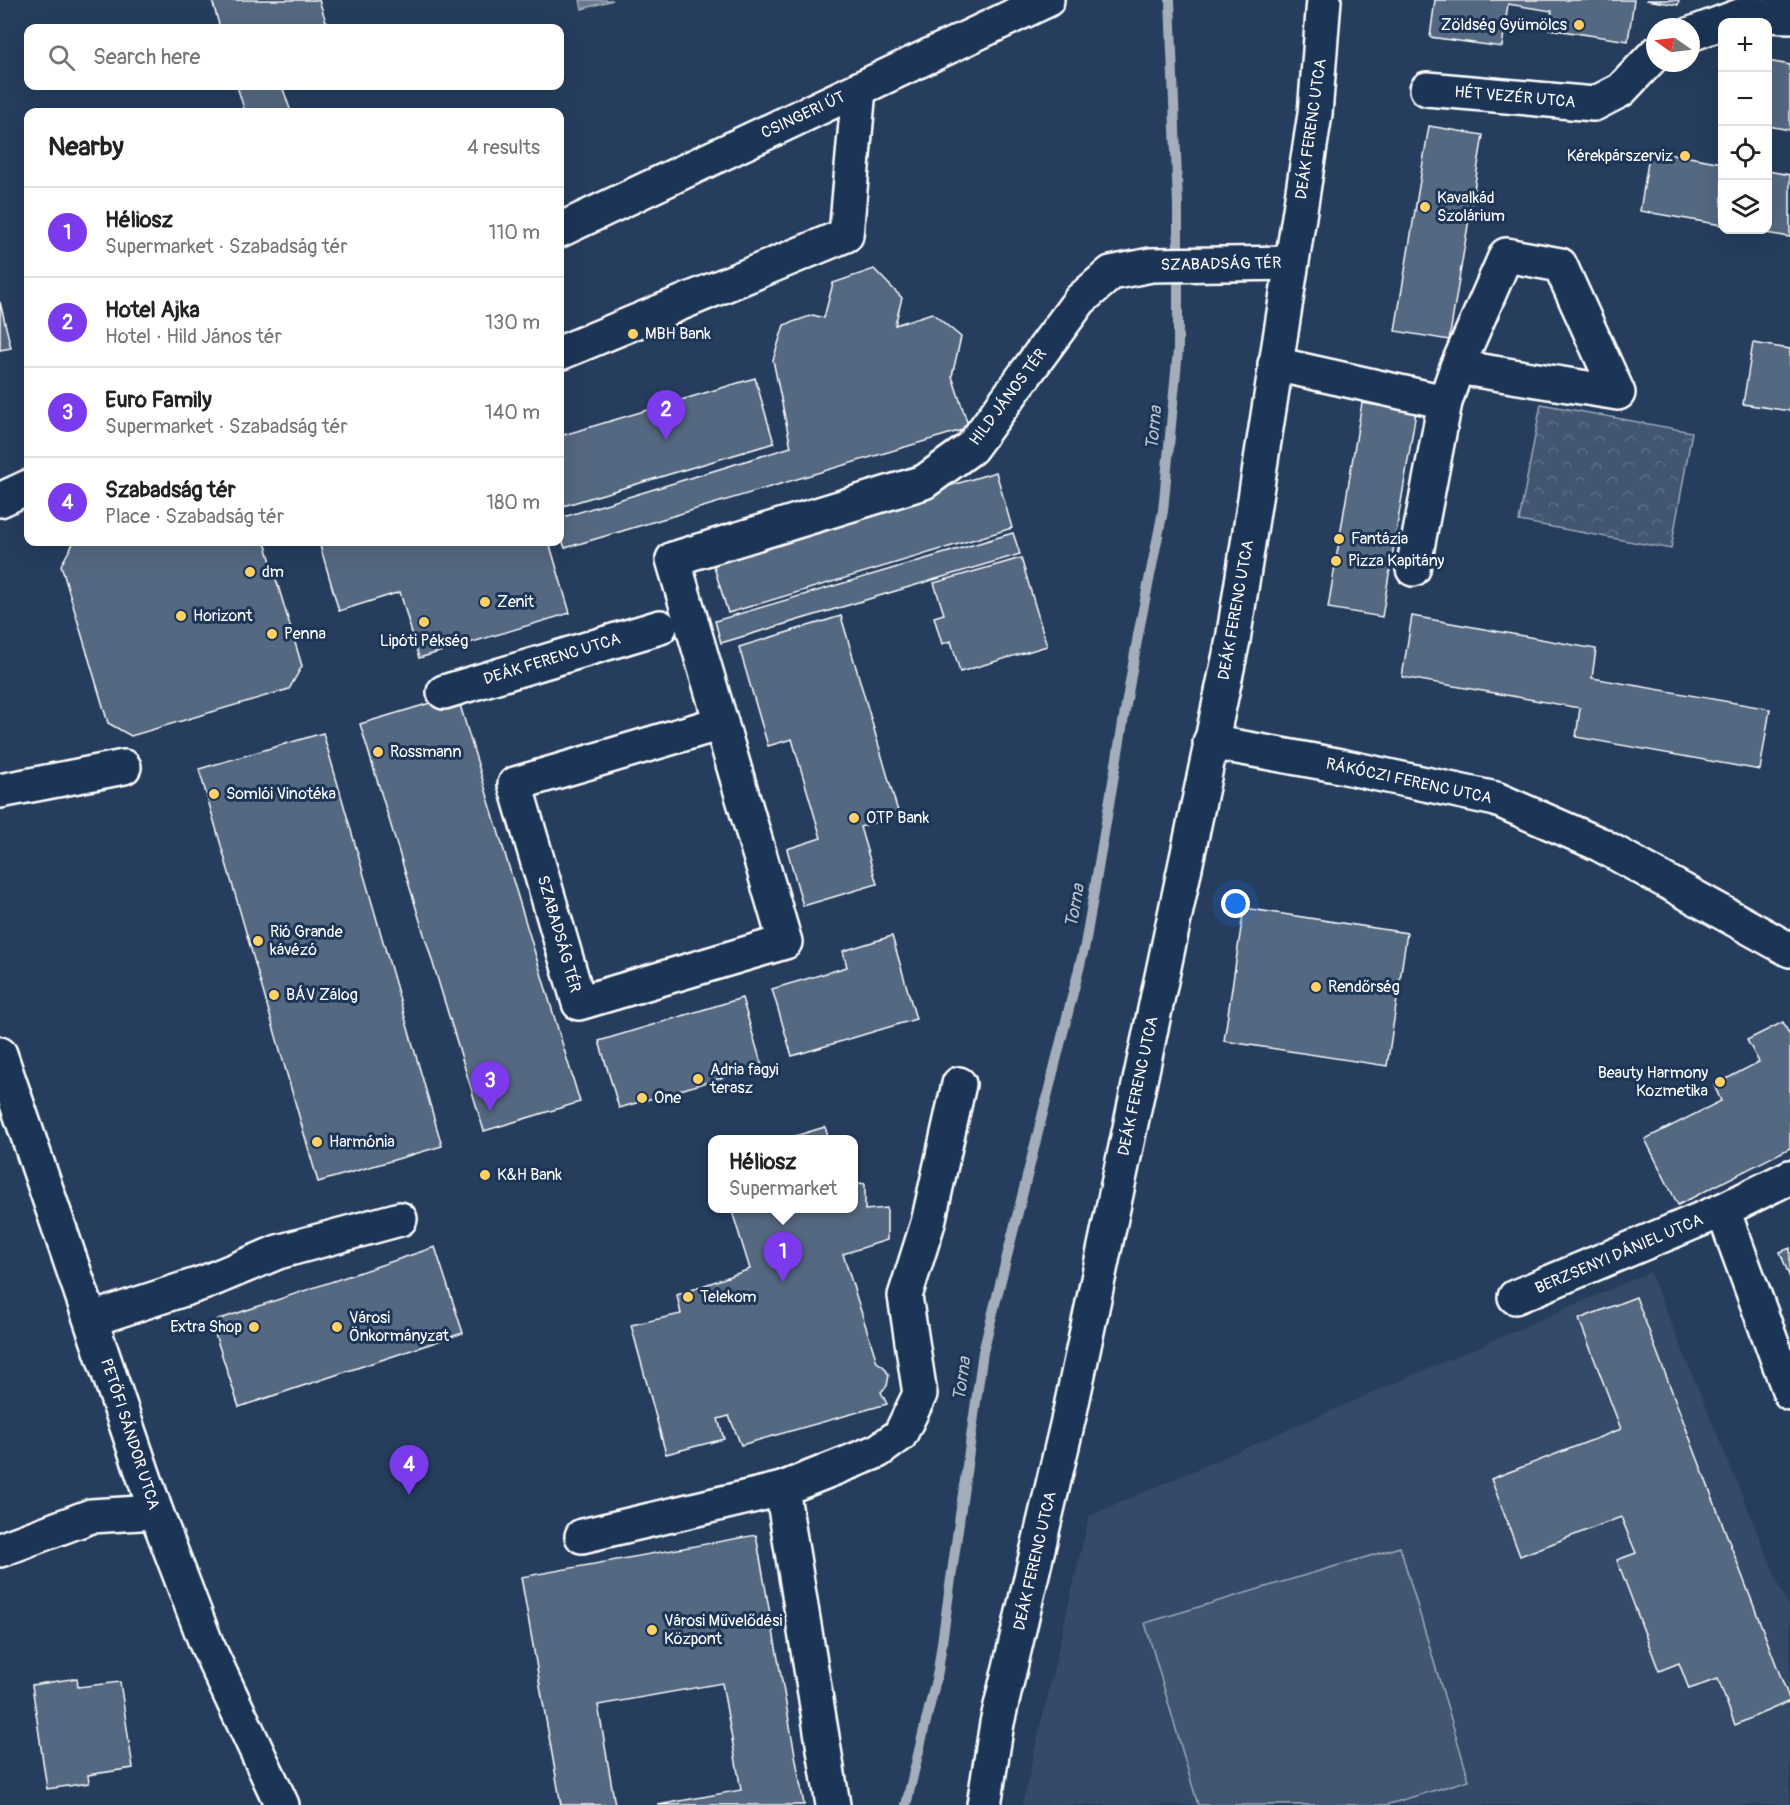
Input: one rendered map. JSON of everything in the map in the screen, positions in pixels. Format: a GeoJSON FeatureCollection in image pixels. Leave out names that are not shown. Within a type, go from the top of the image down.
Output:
{"type":"FeatureCollection","features":[{"type":"Feature","properties":{"kind":"street","name":"CSINGERI ÚT"},"geometry":{"type":"LineString","coordinates":[[564,228],[1047,0]]}},
{"type":"Feature","properties":{"kind":"street","name":"DEÁK FERENC UTCA"},"geometry":{"type":"LineString","coordinates":[[984,1805],[997,1723],[1070,1412],[1233,640],[1315,114],[1324,0]]}},
{"type":"Feature","properties":{"kind":"street"},"geometry":{"type":"LineString","coordinates":[[1700,31],[1745,14],[1790,16]]}},
{"type":"Feature","properties":{"kind":"street","name":"HÉT VEZÉR UTCA"},"geometry":{"type":"LineString","coordinates":[[1427,89],[1594,104],[1621,90],[1646,64]]}},
{"type":"Feature","properties":{"kind":"street"},"geometry":{"type":"LineString","coordinates":[[564,351],[846,235],[859,89]]}},
{"type":"Feature","properties":{"kind":"street"},"geometry":{"type":"LineString","coordinates":[[1413,569],[1445,402],[1457,367],[1506,255],[1560,265],[1618,393],[1457,367]]}},
{"type":"Feature","properties":{"kind":"street","name":"SZABADSÁG TÉR"},"geometry":{"type":"LineString","coordinates":[[1151,265],[1291,263]]}},
{"type":"Feature","properties":{"kind":"street","name":"HILD JÁNOS TÉR"},"geometry":{"type":"LineString","coordinates":[[673,559],[924,482],[971,448],[1080,300],[1111,273],[1151,265]]}},
{"type":"Feature","properties":{"kind":"street"},"geometry":{"type":"LineString","coordinates":[[1275,364],[1445,402]]}},
{"type":"Feature","properties":{"kind":"street"},"geometry":{"type":"LineString","coordinates":[[0,500],[24,489]]}},
{"type":"Feature","properties":{"kind":"street","name":"SZABADSÁG TÉR"},"geometry":{"type":"LineString","coordinates":[[673,559],[721,723],[785,942],[579,1003],[515,784],[721,723]]}},
{"type":"Feature","properties":{"kind":"street","name":"DEÁK FERENC UTCA"},"geometry":{"type":"LineString","coordinates":[[444,692],[660,627]]}},
{"type":"Feature","properties":{"kind":"street","name":"RÁKÓCZI FERENC UTCA"},"geometry":{"type":"LineString","coordinates":[[1210,742],[1336,765],[1496,799],[1599,844],[1790,950]]}},
{"type":"Feature","properties":{"kind":"street"},"geometry":{"type":"LineString","coordinates":[[0,791],[124,767]]}},
{"type":"Feature","properties":{"kind":"street","name":"PETŐFI SÁNDOR UTCA"},"geometry":{"type":"LineString","coordinates":[[0,1054],[156,1512],[206,1643],[282,1805]]}},
{"type":"Feature","properties":{"kind":"street"},"geometry":{"type":"LineString","coordinates":[[582,1536],[782,1489],[878,1451],[900,1435],[920,1394],[905,1296],[928,1223],[959,1084]]}},
{"type":"Feature","properties":{"kind":"street","name":"BERZSENYI DÁNIEL UTCA"},"geometry":{"type":"LineString","coordinates":[[1515,1297],[1723,1210],[1790,1177]]}},
{"type":"Feature","properties":{"kind":"street","name":"BERZSENYI DÁNIEL UTCA"},"geometry":{"type":"LineString","coordinates":[[1723,1210],[1790,1393]]}},
{"type":"Feature","properties":{"kind":"street"},"geometry":{"type":"LineString","coordinates":[[92,1319],[206,1282],[278,1252],[400,1218]]}},
{"type":"Feature","properties":{"kind":"street"},"geometry":{"type":"LineString","coordinates":[[782,1489],[833,1805]]}},
{"type":"Feature","properties":{"kind":"street"},"geometry":{"type":"LineString","coordinates":[[0,1550],[91,1516],[156,1512]]}},
{"type":"Feature","properties":{"kind":"shaded area"},"geometry":{"type":"Polygon","coordinates":[[[580,0],[613,0],[582,9],[580,0]]]}},
{"type":"Feature","properties":{"kind":"shaded area"},"geometry":{"type":"Polygon","coordinates":[[[1650,1272],[1790,1611],[1790,1805],[1022,1805],[1089,1516],[1650,1272]]]}},
{"type":"Feature","properties":{"kind":"green space"},"geometry":{"type":"Polygon","coordinates":[[[1541,404],[1692,432],[1671,549],[1519,521],[1541,404]]]}},
{"type":"Feature","properties":{"kind":"green space"},"geometry":{"type":"Polygon","coordinates":[[[1400,1547],[1469,1780],[1386,1805],[1198,1805],[1145,1623],[1400,1547]]]}},
{"type":"Feature","properties":{"kind":"building"},"geometry":{"type":"Polygon","coordinates":[[[212,0],[319,0],[327,24],[219,24],[212,0]]]}},
{"type":"Feature","properties":{"kind":"building"},"geometry":{"type":"Polygon","coordinates":[[[1435,0],[1634,0],[1628,41],[1549,29],[1552,11],[1508,4],[1502,47],[1430,37],[1435,0]]]}},
{"type":"Feature","properties":{"kind":"building"},"geometry":{"type":"Polygon","coordinates":[[[1646,0],[1679,0],[1678,5],[1646,0]]]}},
{"type":"Feature","properties":{"kind":"building"},"geometry":{"type":"Polygon","coordinates":[[[1772,62],[1790,65],[1790,130],[1772,127],[1772,62]]]}},
{"type":"Feature","properties":{"kind":"building"},"geometry":{"type":"Polygon","coordinates":[[[238,90],[283,90],[290,108],[244,108],[238,90]]]}},
{"type":"Feature","properties":{"kind":"building"},"geometry":{"type":"Polygon","coordinates":[[[1429,126],[1483,135],[1449,340],[1395,331],[1429,126]]]}},
{"type":"Feature","properties":{"kind":"building"},"geometry":{"type":"Polygon","coordinates":[[[1650,150],[1718,162],[1718,224],[1640,211],[1650,150]]]}},
{"type":"Feature","properties":{"kind":"building"},"geometry":{"type":"Polygon","coordinates":[[[1772,172],[1790,175],[1790,237],[1772,234],[1772,172]]]}},
{"type":"Feature","properties":{"kind":"building"},"geometry":{"type":"Polygon","coordinates":[[[874,269],[902,298],[895,325],[932,313],[961,337],[952,376],[969,428],[565,548],[564,517],[791,447],[773,360],[784,325],[813,315],[824,318],[833,283],[874,269]]]}},
{"type":"Feature","properties":{"kind":"building"},"geometry":{"type":"Polygon","coordinates":[[[0,302],[11,348],[0,350],[0,302]]]}},
{"type":"Feature","properties":{"kind":"building"},"geometry":{"type":"Polygon","coordinates":[[[1753,343],[1790,349],[1790,411],[1743,404],[1753,343]]]}},
{"type":"Feature","properties":{"kind":"building"},"geometry":{"type":"Polygon","coordinates":[[[755,378],[774,443],[564,506],[564,435],[755,378]]]}},
{"type":"Feature","properties":{"kind":"building"},"geometry":{"type":"Polygon","coordinates":[[[1362,403],[1416,412],[1382,617],[1328,608],[1362,403]]]}},
{"type":"Feature","properties":{"kind":"building"},"geometry":{"type":"Polygon","coordinates":[[[996,472],[1012,528],[728,613],[711,557],[996,472]]]}},
{"type":"Feature","properties":{"kind":"building"},"geometry":{"type":"Polygon","coordinates":[[[1013,533],[1020,554],[721,643],[715,621],[1013,533]]]}},
{"type":"Feature","properties":{"kind":"building","name":"Horizont"},"geometry":{"type":"Polygon","coordinates":[[[72,546],[266,546],[302,666],[289,689],[131,736],[108,723],[61,565],[72,546]]]}},
{"type":"Feature","properties":{"kind":"building","name":"Zenit"},"geometry":{"type":"Polygon","coordinates":[[[320,546],[550,546],[570,613],[419,658],[400,592],[339,611],[320,546]]]}},
{"type":"Feature","properties":{"kind":"building"},"geometry":{"type":"Polygon","coordinates":[[[1021,558],[1047,646],[960,672],[951,641],[942,644],[934,617],[944,614],[934,583],[1021,558]]]}},
{"type":"Feature","properties":{"kind":"building"},"geometry":{"type":"Polygon","coordinates":[[[841,616],[899,815],[860,827],[877,884],[803,906],[787,849],[821,838],[792,739],[768,746],[739,647],[841,616]]]}},
{"type":"Feature","properties":{"kind":"building"},"geometry":{"type":"Polygon","coordinates":[[[1412,616],[1596,649],[1592,678],[1770,709],[1760,770],[1576,737],[1580,708],[1402,677],[1412,616]]]}},
{"type":"Feature","properties":{"kind":"building"},"geometry":{"type":"Polygon","coordinates":[[[457,695],[580,1102],[484,1131],[360,724],[457,695]]]}},
{"type":"Feature","properties":{"kind":"building"},"geometry":{"type":"Polygon","coordinates":[[[323,733],[442,1146],[318,1182],[199,769],[323,733]]]}},
{"type":"Feature","properties":{"kind":"building","name":"Rendőrség"},"geometry":{"type":"Polygon","coordinates":[[[1244,908],[1407,933],[1387,1066],[1224,1041],[1244,908]]]}},
{"type":"Feature","properties":{"kind":"building"},"geometry":{"type":"Polygon","coordinates":[[[892,936],[916,1019],[792,1056],[772,989],[847,967],[843,951],[892,936]]]}},
{"type":"Feature","properties":{"kind":"building"},"geometry":{"type":"Polygon","coordinates":[[[742,998],[762,1066],[619,1108],[599,1041],[742,998]]]}},
{"type":"Feature","properties":{"kind":"building"},"geometry":{"type":"Polygon","coordinates":[[[1783,1022],[1790,1036],[1790,1148],[1678,1205],[1645,1139],[1721,1101],[1714,1085],[1759,1062],[1747,1040],[1783,1022]]]}},
{"type":"Feature","properties":{"kind":"building"},"geometry":{"type":"Polygon","coordinates":[[[825,1127],[827,1135],[799,1135],[825,1127]]]}},
{"type":"Feature","properties":{"kind":"building"},"geometry":{"type":"Polygon","coordinates":[[[858,1183],[865,1184],[865,1210],[887,1208],[887,1240],[843,1254],[877,1362],[889,1375],[887,1386],[881,1392],[887,1404],[741,1445],[729,1416],[718,1419],[724,1439],[666,1454],[631,1325],[681,1314],[677,1295],[750,1269],[733,1213],[858,1213],[858,1183]]]}},
{"type":"Feature","properties":{"kind":"building","name":"Városi Önkormányzat"},"geometry":{"type":"Polygon","coordinates":[[[435,1247],[463,1333],[239,1407],[211,1322],[435,1247]]]}},
{"type":"Feature","properties":{"kind":"building"},"geometry":{"type":"Polygon","coordinates":[[[1790,1248],[1790,1278],[1780,1252],[1790,1248]]]}},
{"type":"Feature","properties":{"kind":"building"},"geometry":{"type":"Polygon","coordinates":[[[1636,1297],[1790,1701],[1735,1725],[1718,1679],[1689,1689],[1679,1663],[1659,1671],[1617,1560],[1636,1553],[1621,1517],[1520,1556],[1491,1479],[1621,1429],[1579,1319],[1636,1297]]]}},
{"type":"Feature","properties":{"kind":"building","name":"Városi Művelődési Központ"},"geometry":{"type":"Polygon","coordinates":[[[756,1535],[804,1805],[658,1805],[741,1790],[722,1683],[598,1705],[615,1805],[561,1805],[521,1577],[756,1535]]]}},
{"type":"Feature","properties":{"kind":"building"},"geometry":{"type":"Polygon","coordinates":[[[77,1678],[78,1687],[120,1682],[133,1768],[88,1775],[89,1783],[47,1789],[32,1685],[77,1678]]]}},
{"type":"Feature","properties":{"kind":"waterway","name":"Torna"},"geometry":{"type":"LineString","coordinates":[[906,1805],[938,1671],[983,1352],[1085,945],[1138,635],[1163,511],[1178,350],[1178,205],[1170,0]]}},
{"type":"Feature","properties":{"kind":"place","name":"Zöldség Gyümölcs"},"geometry":{"type":"Point","coordinates":[1579,25]}},
{"type":"Feature","properties":{"kind":"place","name":"Kérekpárszerviz"},"geometry":{"type":"Point","coordinates":[1685,156]}},
{"type":"Feature","properties":{"kind":"place","name":"Kavalkád Szolárium"},"geometry":{"type":"Point","coordinates":[1425,207]}},
{"type":"Feature","properties":{"kind":"place","name":"MBH Bank"},"geometry":{"type":"Point","coordinates":[633,334]}},
{"type":"Feature","properties":{"kind":"place","name":"Hotel Ajka"},"geometry":{"type":"Point","coordinates":[666,440]}},
{"type":"Feature","properties":{"kind":"place","name":"Fantázia"},"geometry":{"type":"Point","coordinates":[1339,539]}},
{"type":"Feature","properties":{"kind":"place","name":"Pizza Kapitány"},"geometry":{"type":"Point","coordinates":[1336,561]}},
{"type":"Feature","properties":{"kind":"place","name":"dm"},"geometry":{"type":"Point","coordinates":[250,572]}},
{"type":"Feature","properties":{"kind":"place","name":"Zenit"},"geometry":{"type":"Point","coordinates":[485,602]}},
{"type":"Feature","properties":{"kind":"place","name":"Horizont"},"geometry":{"type":"Point","coordinates":[181,616]}},
{"type":"Feature","properties":{"kind":"place","name":"Lipóti Pékség"},"geometry":{"type":"Point","coordinates":[424,622]}},
{"type":"Feature","properties":{"kind":"place","name":"Penna"},"geometry":{"type":"Point","coordinates":[272,634]}},
{"type":"Feature","properties":{"kind":"place","name":"Rossmann"},"geometry":{"type":"Point","coordinates":[378,752]}},
{"type":"Feature","properties":{"kind":"place","name":"Somlói Vinotéka"},"geometry":{"type":"Point","coordinates":[214,794]}},
{"type":"Feature","properties":{"kind":"place","name":"OTP Bank"},"geometry":{"type":"Point","coordinates":[854,818]}},
{"type":"Feature","properties":{"kind":"place","name":"Rió Grande kávézó"},"geometry":{"type":"Point","coordinates":[258,941]}},
{"type":"Feature","properties":{"kind":"place","name":"Rendőrség"},"geometry":{"type":"Point","coordinates":[1316,987]}},
{"type":"Feature","properties":{"kind":"place","name":"BÁV Zálog"},"geometry":{"type":"Point","coordinates":[274,995]}},
{"type":"Feature","properties":{"kind":"place","name":"Adria fagyi terasz"},"geometry":{"type":"Point","coordinates":[698,1079]}},
{"type":"Feature","properties":{"kind":"place","name":"Beauty Harmony Kozmetika"},"geometry":{"type":"Point","coordinates":[1720,1082]}},
{"type":"Feature","properties":{"kind":"place","name":"One"},"geometry":{"type":"Point","coordinates":[642,1098]}},
{"type":"Feature","properties":{"kind":"place","name":"Euro Family"},"geometry":{"type":"Point","coordinates":[490,1111]}},
{"type":"Feature","properties":{"kind":"place","name":"Harmónia"},"geometry":{"type":"Point","coordinates":[317,1142]}},
{"type":"Feature","properties":{"kind":"place","name":"K&H Bank"},"geometry":{"type":"Point","coordinates":[485,1175]}},
{"type":"Feature","properties":{"kind":"place","name":"Héliosz"},"geometry":{"type":"Point","coordinates":[783,1282]}},
{"type":"Feature","properties":{"kind":"place","name":"Telekom"},"geometry":{"type":"Point","coordinates":[688,1297]}},
{"type":"Feature","properties":{"kind":"place","name":"Extra Shop"},"geometry":{"type":"Point","coordinates":[254,1327]}},
{"type":"Feature","properties":{"kind":"place","name":"Városi Önkormányzat"},"geometry":{"type":"Point","coordinates":[337,1327]}},
{"type":"Feature","properties":{"kind":"place","name":"Szabadság tér"},"geometry":{"type":"Point","coordinates":[409,1495]}},
{"type":"Feature","properties":{"kind":"place","name":"Városi Művelődési Központ"},"geometry":{"type":"Point","coordinates":[652,1630]}}]}
